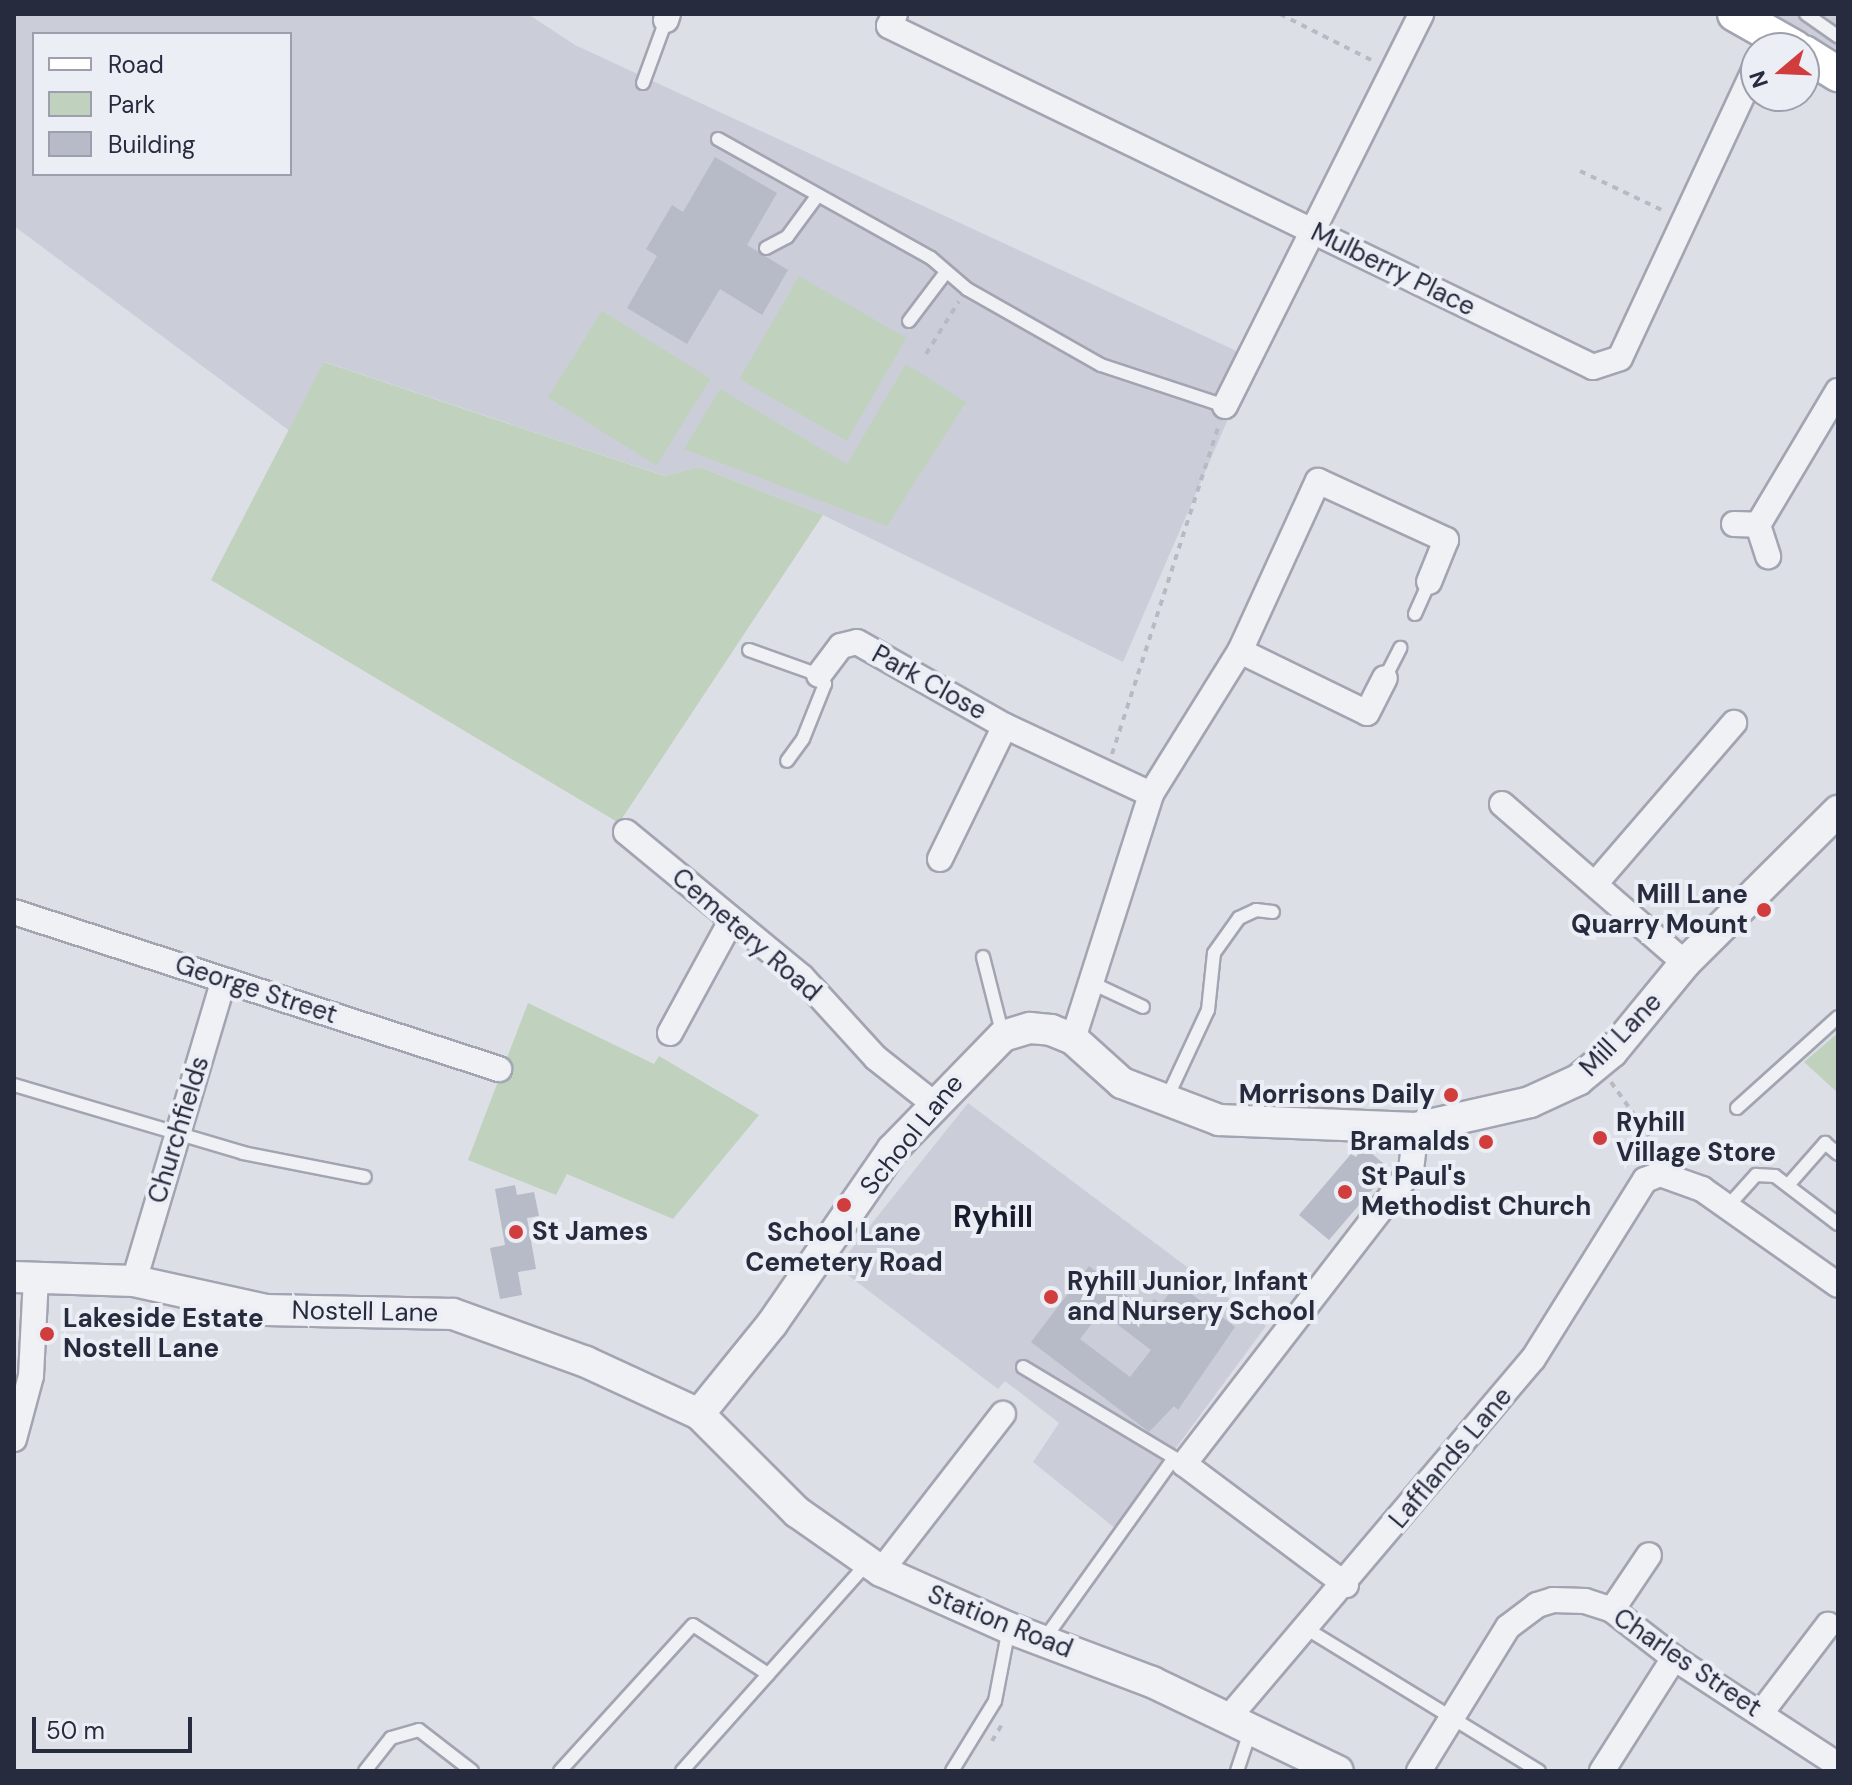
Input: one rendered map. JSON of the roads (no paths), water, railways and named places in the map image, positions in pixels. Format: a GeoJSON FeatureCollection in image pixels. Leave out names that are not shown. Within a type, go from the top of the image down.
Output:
{"type":"FeatureCollection","features":[{"type":"Feature","properties":{"kind":"main road"},"geometry":{"type":"LineString","coordinates":[[1820,63],[1838,74]]}},
{"type":"Feature","properties":{"kind":"street","name":"Mulberry Place"},"geometry":{"type":"LineString","coordinates":[[895,14],[889,26],[1593,367],[1620,358],[1740,100]]}},
{"type":"Feature","properties":{"kind":"street"},"geometry":{"type":"LineString","coordinates":[[1225,406],[1421,14]]}},
{"type":"Feature","properties":{"kind":"street"},"geometry":{"type":"LineString","coordinates":[[1768,556],[1746,525],[1838,391]]}},
{"type":"Feature","properties":{"kind":"street"},"geometry":{"type":"LineString","coordinates":[[1003,1036],[1030,1028],[1073,1039],[1094,984],[1151,794],[1240,651],[1318,481],[1446,540],[1429,582]]}},
{"type":"Feature","properties":{"kind":"street","name":"Park Close"},"geometry":{"type":"LineString","coordinates":[[819,675],[841,646],[857,642],[1005,726],[1151,794]]}},
{"type":"Feature","properties":{"kind":"street"},"geometry":{"type":"LineString","coordinates":[[1240,651],[1367,713],[1385,678]]}},
{"type":"Feature","properties":{"kind":"street"},"geometry":{"type":"LineString","coordinates":[[1595,884],[1734,723]]}},
{"type":"Feature","properties":{"kind":"street","name":"Park Close"},"geometry":{"type":"LineString","coordinates":[[940,859],[1005,726]]}},
{"type":"Feature","properties":{"kind":"street"},"geometry":{"type":"LineString","coordinates":[[1502,804],[1518,832],[1595,884],[1685,963]]}},
{"type":"Feature","properties":{"kind":"street","name":"Mill Lane"},"geometry":{"type":"LineString","coordinates":[[1073,1039],[1122,1083],[1165,1103],[1219,1120],[1416,1128],[1530,1102],[1578,1080],[1599,1063],[1685,963],[1838,811]]}},
{"type":"Feature","properties":{"kind":"street","name":"Cemetery Road"},"geometry":{"type":"LineString","coordinates":[[626,832],[802,977],[876,1058],[934,1104]]}},
{"type":"Feature","properties":{"kind":"street","name":"George Street"},"geometry":{"type":"LineString","coordinates":[[14,912],[499,1069]]}},
{"type":"Feature","properties":{"kind":"street"},"geometry":{"type":"LineString","coordinates":[[670,1033],[731,921]]}},
{"type":"Feature","properties":{"kind":"street","name":"Churchfields"},"geometry":{"type":"LineString","coordinates":[[134,1281],[224,980]]}},
{"type":"Feature","properties":{"kind":"street","name":"School Lane"},"geometry":{"type":"LineString","coordinates":[[699,1414],[772,1324],[892,1150],[1003,1036]]}},
{"type":"Feature","properties":{"kind":"street"},"geometry":{"type":"LineString","coordinates":[[1346,1585],[1179,1461],[1411,1170],[1416,1128]]}},
{"type":"Feature","properties":{"kind":"street","name":"Lafflands Lane"},"geometry":{"type":"LineString","coordinates":[[1241,1721],[1307,1629],[1533,1359],[1645,1180],[1660,1174],[1675,1176],[1728,1206]]}},
{"type":"Feature","properties":{"kind":"street"},"geometry":{"type":"LineString","coordinates":[[1728,1206],[1838,1285]]}},
{"type":"Feature","properties":{"kind":"street"},"geometry":{"type":"LineString","coordinates":[[14,1439],[31,1376],[25,1278]]}},
{"type":"Feature","properties":{"kind":"street","name":"Nostell Lane"},"geometry":{"type":"LineString","coordinates":[[25,1278],[134,1281],[266,1310],[453,1314],[586,1362],[699,1414]]}},
{"type":"Feature","properties":{"kind":"street","name":"Station Road"},"geometry":{"type":"LineString","coordinates":[[699,1414],[797,1512],[874,1566],[1009,1628],[1241,1721],[1338,1771]]}},
{"type":"Feature","properties":{"kind":"street"},"geometry":{"type":"LineString","coordinates":[[874,1566],[1003,1414]]}},
{"type":"Feature","properties":{"kind":"street"},"geometry":{"type":"LineString","coordinates":[[1612,1610],[1649,1555]]}},
{"type":"Feature","properties":{"kind":"street","name":"Charles Street"},"geometry":{"type":"LineString","coordinates":[[1419,1771],[1508,1627],[1523,1613],[1553,1600],[1585,1601],[1612,1610],[1674,1658],[1838,1765]]}},
{"type":"Feature","properties":{"kind":"street"},"geometry":{"type":"LineString","coordinates":[[1761,1713],[1828,1625]]}},
{"type":"Feature","properties":{"kind":"street"},"geometry":{"type":"LineString","coordinates":[[1602,1771],[1674,1658]]}},
{"type":"Feature","properties":{"kind":"lane"},"geometry":{"type":"LineString","coordinates":[[1806,14],[1838,36]]}},
{"type":"Feature","properties":{"kind":"lane"},"geometry":{"type":"LineString","coordinates":[[643,83],[667,17]]}},
{"type":"Feature","properties":{"kind":"lane"},"geometry":{"type":"LineString","coordinates":[[718,139],[946,272],[967,289],[1101,365],[1225,406]]}},
{"type":"Feature","properties":{"kind":"lane"},"geometry":{"type":"LineString","coordinates":[[766,248],[787,237],[818,195]]}},
{"type":"Feature","properties":{"kind":"lane"},"geometry":{"type":"LineString","coordinates":[[909,321],[946,272]]}},
{"type":"Feature","properties":{"kind":"lane"},"geometry":{"type":"LineString","coordinates":[[1415,614],[1429,582]]}},
{"type":"Feature","properties":{"kind":"lane"},"geometry":{"type":"LineString","coordinates":[[1385,678],[1400,648]]}},
{"type":"Feature","properties":{"kind":"lane"},"geometry":{"type":"LineString","coordinates":[[749,650],[819,675],[824,693],[787,761]]}},
{"type":"Feature","properties":{"kind":"lane"},"geometry":{"type":"LineString","coordinates":[[1165,1103],[1199,1032],[1211,995],[1214,953],[1239,918],[1256,910],[1273,912]]}},
{"type":"Feature","properties":{"kind":"lane"},"geometry":{"type":"LineString","coordinates":[[983,957],[1003,1036]]}},
{"type":"Feature","properties":{"kind":"lane"},"geometry":{"type":"LineString","coordinates":[[1094,984],[1143,1007]]}},
{"type":"Feature","properties":{"kind":"lane"},"geometry":{"type":"LineString","coordinates":[[1737,1108],[1838,1017]]}},
{"type":"Feature","properties":{"kind":"lane"},"geometry":{"type":"LineString","coordinates":[[14,1085],[243,1153],[365,1177]]}},
{"type":"Feature","properties":{"kind":"lane"},"geometry":{"type":"LineString","coordinates":[[1789,1184],[1825,1143],[1838,1154]]}},
{"type":"Feature","properties":{"kind":"lane"},"geometry":{"type":"LineString","coordinates":[[1728,1206],[1756,1175],[1789,1184],[1838,1224]]}},
{"type":"Feature","properties":{"kind":"lane"},"geometry":{"type":"LineString","coordinates":[[1023,1367],[1179,1461],[1043,1641]]}},
{"type":"Feature","properties":{"kind":"lane"},"geometry":{"type":"LineString","coordinates":[[682,1771],[768,1674],[874,1566]]}},
{"type":"Feature","properties":{"kind":"lane"},"geometry":{"type":"LineString","coordinates":[[560,1771],[693,1625],[768,1674]]}},
{"type":"Feature","properties":{"kind":"lane"},"geometry":{"type":"LineString","coordinates":[[952,1771],[995,1701],[1009,1628]]}},
{"type":"Feature","properties":{"kind":"lane"},"geometry":{"type":"LineString","coordinates":[[1307,1629],[1539,1771]]}},
{"type":"Feature","properties":{"kind":"lane"},"geometry":{"type":"LineString","coordinates":[[1237,1771],[1241,1721]]}},
{"type":"Feature","properties":{"kind":"lane"},"geometry":{"type":"LineString","coordinates":[[365,1771],[391,1738],[419,1730],[472,1771]]}},
{"type":"Feature","properties":{"kind":"place","name":"Mill Lane Quarry Mount"},"geometry":{"type":"Point","coordinates":[1764,910]}},
{"type":"Feature","properties":{"kind":"place","name":"Morrisons Daily"},"geometry":{"type":"Point","coordinates":[1451,1095]}},
{"type":"Feature","properties":{"kind":"place","name":"Ryhill Village Store"},"geometry":{"type":"Point","coordinates":[1600,1138]}},
{"type":"Feature","properties":{"kind":"place","name":"Bramalds"},"geometry":{"type":"Point","coordinates":[1486,1142]}},
{"type":"Feature","properties":{"kind":"place","name":"St Paul's Methodist Church"},"geometry":{"type":"Point","coordinates":[1345,1192]}},
{"type":"Feature","properties":{"kind":"place","name":"School Lane Cemetery Road"},"geometry":{"type":"Point","coordinates":[844,1205]}},
{"type":"Feature","properties":{"kind":"place","name":"St James"},"geometry":{"type":"Point","coordinates":[516,1232]}},
{"type":"Feature","properties":{"kind":"place","name":"Ryhill Junior, Infant and Nursery School"},"geometry":{"type":"Point","coordinates":[1051,1297]}},
{"type":"Feature","properties":{"kind":"place","name":"Lakeside Estate Nostell Lane"},"geometry":{"type":"Point","coordinates":[47,1334]}},
{"type":"Feature","properties":{"kind":"district","name":"Ryhill"},"geometry":{"type":"Point","coordinates":[993,1217]}}]}
